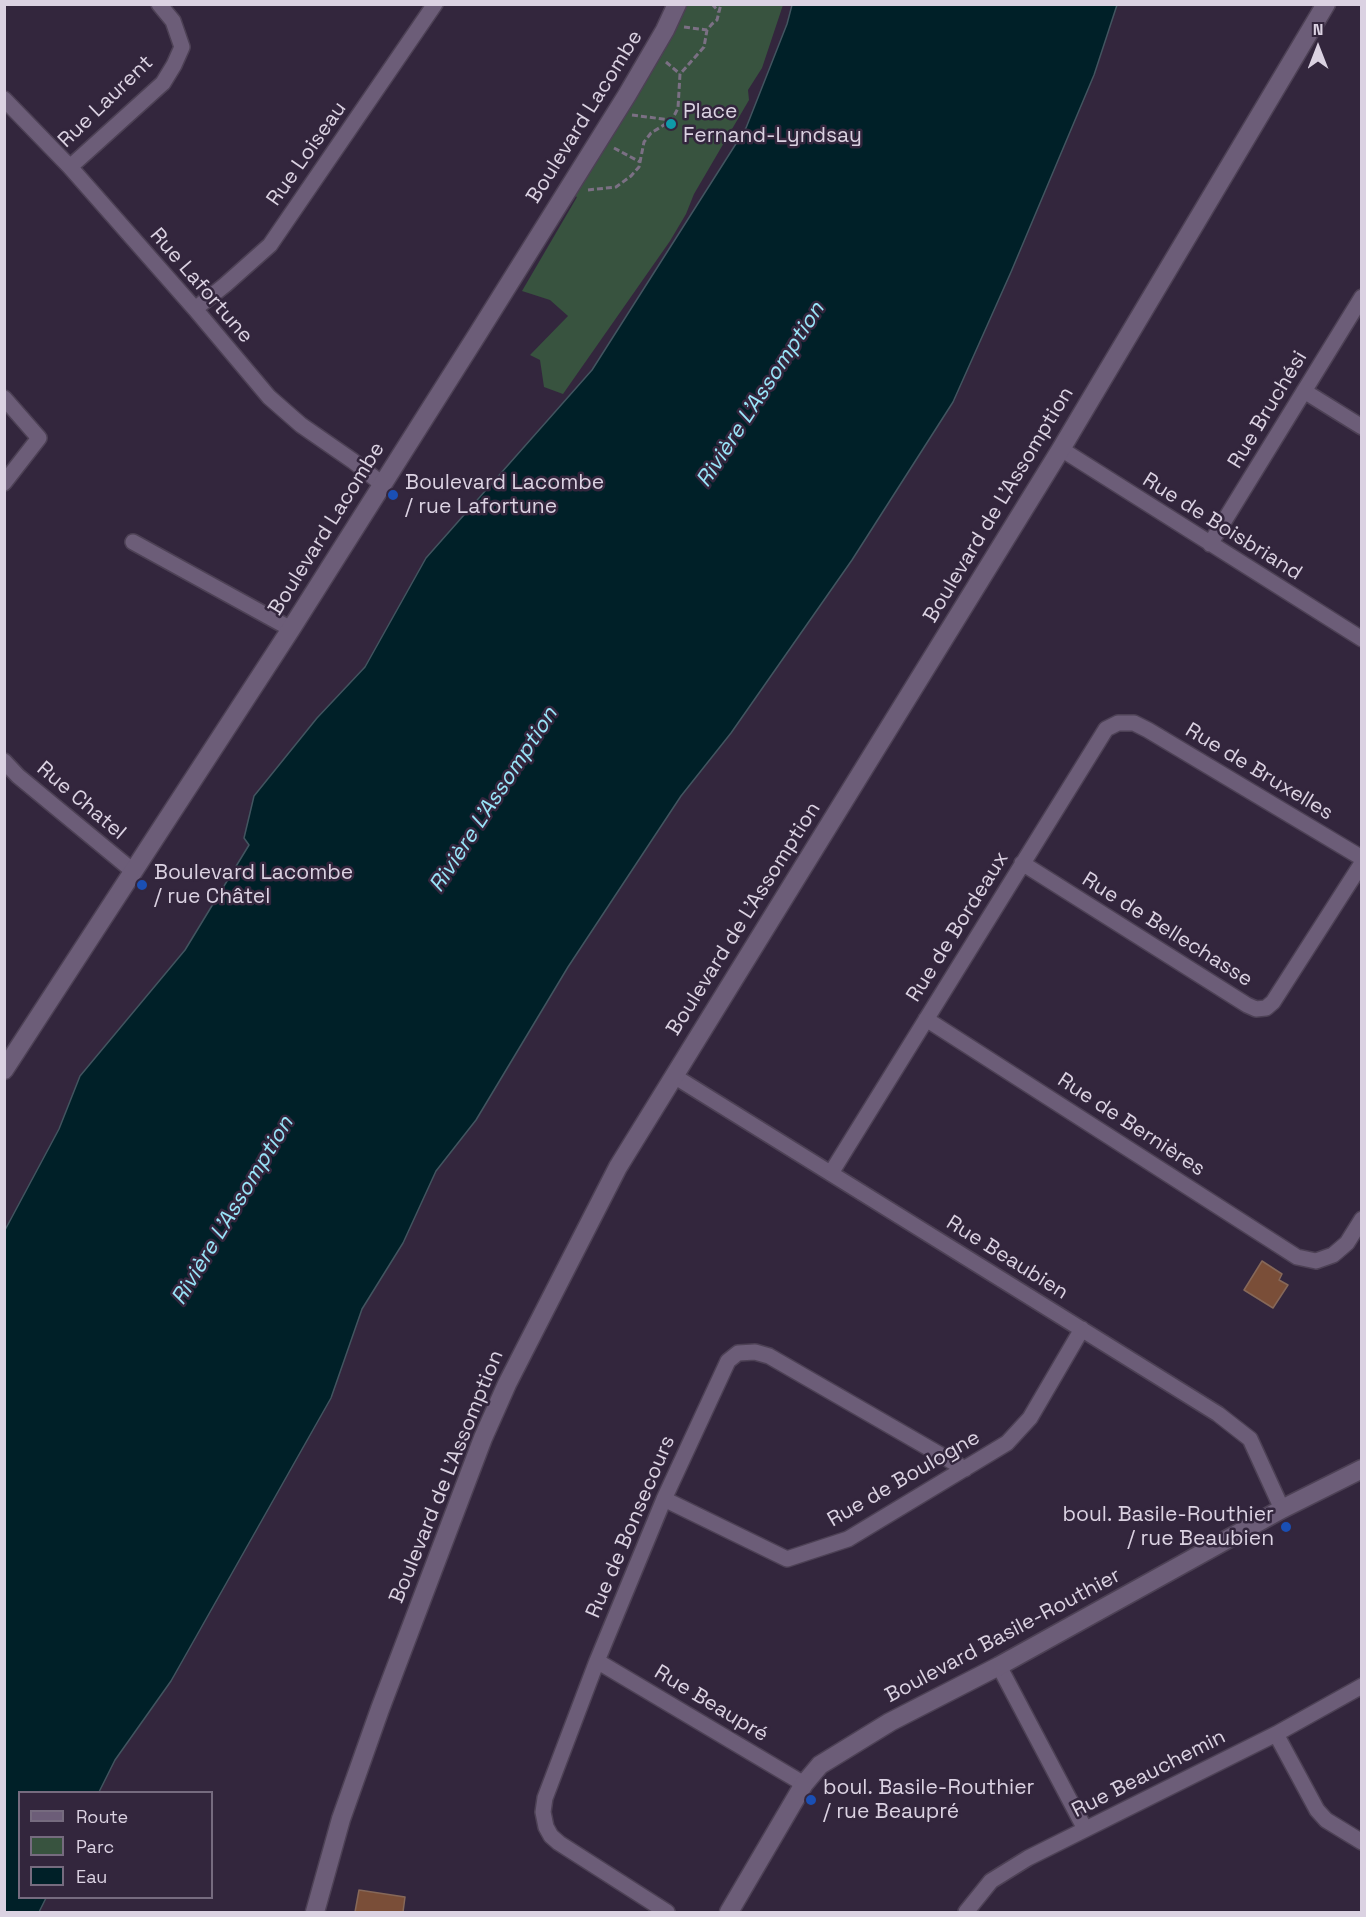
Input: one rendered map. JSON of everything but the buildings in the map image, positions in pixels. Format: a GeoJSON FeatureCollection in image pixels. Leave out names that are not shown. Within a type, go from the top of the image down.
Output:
{"type":"FeatureCollection","features":[{"type":"Feature","properties":{"kind":"street","name":"Rue Laurent"},"geometry":{"type":"LineString","coordinates":[[70,167],[163,83],[174,65],[182,47],[173,21],[159,4]]}},
{"type":"Feature","properties":{"kind":"street","name":"Rue Loiseau"},"geometry":{"type":"LineString","coordinates":[[195,309],[270,245],[435,4]]}},
{"type":"Feature","properties":{"kind":"street","name":"Boulevard Lacombe"},"geometry":{"type":"LineString","coordinates":[[4,1070],[291,629],[569,189],[668,25],[677,4]]}},
{"type":"Feature","properties":{"kind":"street","name":"Boulevard de L'Assomption"},"geometry":{"type":"LineString","coordinates":[[315,1912],[341,1819],[384,1698],[483,1438],[507,1384],[618,1167],[1061,449],[1326,4]]}},
{"type":"Feature","properties":{"kind":"street","name":"Rue Lafortune"},"geometry":{"type":"LineString","coordinates":[[4,99],[70,167],[269,397],[301,425],[382,484]]}},
{"type":"Feature","properties":{"kind":"street","name":"Rue Bruchési"},"geometry":{"type":"LineString","coordinates":[[1210,544],[1362,297]]}},
{"type":"Feature","properties":{"kind":"street"},"geometry":{"type":"LineString","coordinates":[[1304,391],[1362,427]]}},
{"type":"Feature","properties":{"kind":"street"},"geometry":{"type":"LineString","coordinates":[[4,398],[39,438],[4,483]]}},
{"type":"Feature","properties":{"kind":"street","name":"Rue de Boisbriand"},"geometry":{"type":"LineString","coordinates":[[1061,449],[1362,639]]}},
{"type":"Feature","properties":{"kind":"street"},"geometry":{"type":"LineString","coordinates":[[133,542],[291,629]]}},
{"type":"Feature","properties":{"kind":"street","name":"Rue de Bordeaux"},"geometry":{"type":"LineString","coordinates":[[831,1173],[1106,729],[1118,723],[1134,723]]}},
{"type":"Feature","properties":{"kind":"street","name":"Rue de Bruxelles"},"geometry":{"type":"LineString","coordinates":[[1134,723],[1362,861]]}},
{"type":"Feature","properties":{"kind":"street","name":"Rue Chatel"},"geometry":{"type":"LineString","coordinates":[[4,761],[18,776],[133,871]]}},
{"type":"Feature","properties":{"kind":"street","name":"Rue de Bellechasse"},"geometry":{"type":"LineString","coordinates":[[1022,863],[1246,1005],[1256,1009],[1266,1008],[1274,1002],[1362,861]]}},
{"type":"Feature","properties":{"kind":"street","name":"Rue de Bernières"},"geometry":{"type":"LineString","coordinates":[[926,1018],[1297,1257],[1316,1261],[1333,1255],[1347,1242],[1362,1219]]}},
{"type":"Feature","properties":{"kind":"street","name":"Rue Beaubien"},"geometry":{"type":"LineString","coordinates":[[674,1076],[1218,1414],[1250,1439],[1282,1509]]}},
{"type":"Feature","properties":{"kind":"street","name":"Rue de Boulogne"},"geometry":{"type":"LineString","coordinates":[[664,1499],[787,1559],[848,1539],[1007,1443],[1030,1418],[1082,1329]]}},
{"type":"Feature","properties":{"kind":"street","name":"Rue de Bonsecours"},"geometry":{"type":"LineString","coordinates":[[667,1912],[559,1843],[546,1827],[543,1812],[545,1798],[597,1661],[664,1499],[728,1361],[738,1353],[755,1352],[769,1356],[965,1469]]}},
{"type":"Feature","properties":{"kind":"street","name":"Boulevard Basile-Routhier"},"geometry":{"type":"LineString","coordinates":[[729,1912],[804,1784],[820,1766],[862,1738],[999,1666],[1282,1509],[1362,1469]]}},
{"type":"Feature","properties":{"kind":"street","name":"Rue Beaupré"},"geometry":{"type":"LineString","coordinates":[[597,1661],[804,1784]]}},
{"type":"Feature","properties":{"kind":"street"},"geometry":{"type":"LineString","coordinates":[[999,1666],[1085,1829]]}},
{"type":"Feature","properties":{"kind":"street","name":"Rue Beauchemin"},"geometry":{"type":"LineString","coordinates":[[966,1912],[991,1881],[1028,1858],[1276,1734],[1362,1686]]}},
{"type":"Feature","properties":{"kind":"street"},"geometry":{"type":"LineString","coordinates":[[1276,1734],[1317,1810],[1326,1820],[1362,1842]]}},
{"type":"Feature","properties":{"kind":"path"},"geometry":{"type":"LineString","coordinates":[[712,4],[719,12]]}},
{"type":"Feature","properties":{"kind":"path"},"geometry":{"type":"LineString","coordinates":[[569,189],[616,188],[632,176],[639,167],[644,142],[651,133],[672,120],[678,108],[680,74],[704,47],[706,30],[717,20],[721,4]]}},
{"type":"Feature","properties":{"kind":"path"},"geometry":{"type":"LineString","coordinates":[[668,25],[706,30]]}},
{"type":"Feature","properties":{"kind":"path"},"geometry":{"type":"LineString","coordinates":[[616,114],[672,120]]}},
{"type":"Feature","properties":{"kind":"path"},"geometry":{"type":"LineString","coordinates":[[599,140],[640,162]]}},
{"type":"Feature","properties":{"kind":"green space","name":"Place Fernand-Lyndsay"},"geometry":{"type":"Polygon","coordinates":[[[677,5],[783,5],[762,68],[748,90],[749,100],[694,194],[686,214],[670,241],[563,394],[544,387],[540,360],[530,355],[568,316],[550,300],[522,291],[577,197],[567,192],[677,5]]]}},
{"type":"Feature","properties":{"kind":"water","name":"Rivière L'Assomption"},"geometry":{"type":"Polygon","coordinates":[[[792,5],[1117,5],[1094,75],[953,402],[852,560],[731,733],[681,796],[568,967],[476,1120],[436,1171],[403,1243],[362,1309],[331,1398],[171,1681],[115,1760],[100,1791],[18,1791],[18,1899],[46,1899],[39,1912],[5,1912],[5,1230],[59,1129],[80,1076],[185,950],[249,845],[244,838],[254,796],[317,718],[365,667],[426,558],[592,370],[746,128],[787,24],[792,5]]]}},
{"type":"Feature","properties":{"kind":"place","name":"Place Fernand-Lyndsay"},"geometry":{"type":"Point","coordinates":[671,124]}},
{"type":"Feature","properties":{"kind":"place","name":"Boulevard Lacombe / rue Lafortune"},"geometry":{"type":"Point","coordinates":[393,495]}},
{"type":"Feature","properties":{"kind":"place","name":"Boulevard Lacombe / rue Châtel"},"geometry":{"type":"Point","coordinates":[142,885]}},
{"type":"Feature","properties":{"kind":"place","name":"boul. Basile-Routhier / rue Beaubien"},"geometry":{"type":"Point","coordinates":[1286,1527]}},
{"type":"Feature","properties":{"kind":"place","name":"boul. Basile-Routhier / rue Beaupré"},"geometry":{"type":"Point","coordinates":[811,1800]}}]}
